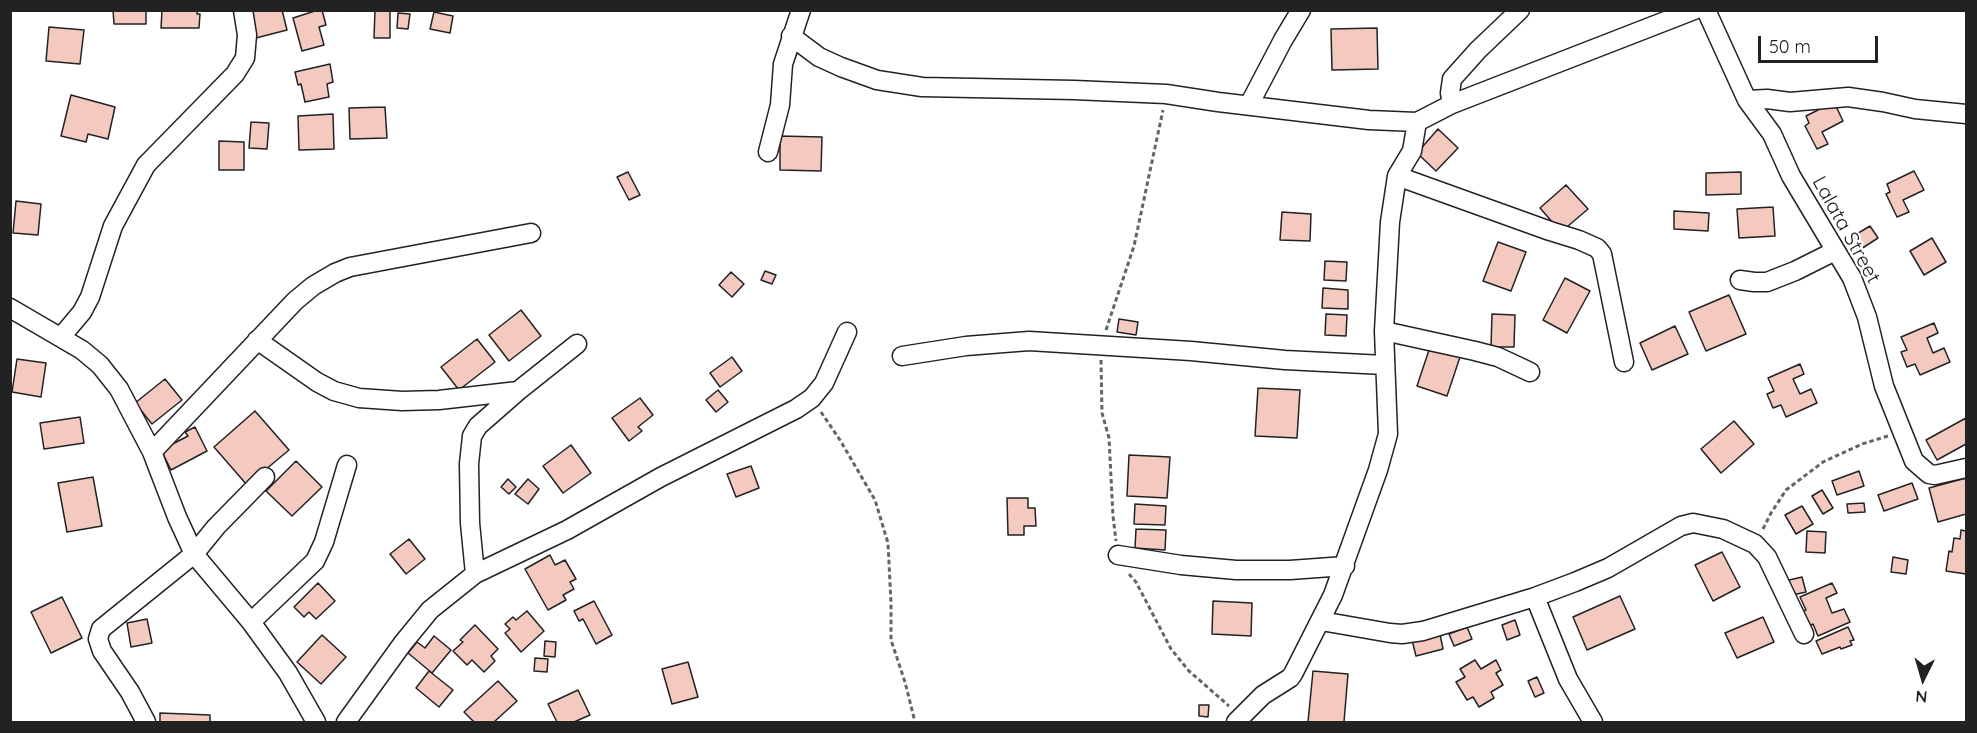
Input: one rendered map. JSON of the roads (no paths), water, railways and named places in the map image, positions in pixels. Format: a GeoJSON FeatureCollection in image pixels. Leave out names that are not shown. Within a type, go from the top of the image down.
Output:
{"type":"FeatureCollection","features":[{"type":"Feature","properties":{"kind":"street"},"geometry":{"type":"LineString","coordinates":[[61,337],[82,312],[90,297],[113,226],[147,165],[235,74],[245,58],[247,35],[243,10]]}},
{"type":"Feature","properties":{"kind":"street"},"geometry":{"type":"LineString","coordinates":[[768,152],[780,105],[783,64],[801,10]]}},
{"type":"Feature","properties":{"kind":"street"},"geometry":{"type":"LineString","coordinates":[[1249,105],[1301,10]]}},
{"type":"Feature","properties":{"kind":"street"},"geometry":{"type":"LineString","coordinates":[[1452,104],[1450,93],[1452,79],[1478,50],[1520,10]]}},
{"type":"Feature","properties":{"kind":"street"},"geometry":{"type":"LineString","coordinates":[[791,36],[819,57],[877,80],[922,87],[1166,94],[1370,120],[1417,122],[1452,104],[1694,10]]}},
{"type":"Feature","properties":{"kind":"street","name":"Lalata Street"},"geometry":{"type":"LineString","coordinates":[[1706,10],[1747,100],[1772,134],[1791,176],[1852,278],[1867,317],[1884,386],[1914,461],[1929,474],[1966,468]]}},
{"type":"Feature","properties":{"kind":"street"},"geometry":{"type":"LineString","coordinates":[[1747,100],[1767,99],[1790,102],[1848,98],[1915,109],[1966,114]]}},
{"type":"Feature","properties":{"kind":"street"},"geometry":{"type":"LineString","coordinates":[[1236,723],[1263,695],[1290,678],[1321,621],[1345,566],[1355,531],[1378,470],[1388,434],[1384,331],[1390,222],[1397,176],[1412,151],[1417,122]]}},
{"type":"Feature","properties":{"kind":"street"},"geometry":{"type":"LineString","coordinates":[[1397,176],[1597,248],[1602,254],[1624,362]]}},
{"type":"Feature","properties":{"kind":"street"},"geometry":{"type":"LineString","coordinates":[[152,452],[295,301],[334,273],[350,267],[531,233]]}},
{"type":"Feature","properties":{"kind":"street"},"geometry":{"type":"LineString","coordinates":[[1740,280],[1767,282],[1835,251]]}},
{"type":"Feature","properties":{"kind":"street"},"geometry":{"type":"LineString","coordinates":[[10,308],[82,350],[100,365],[119,389],[152,452],[194,554],[251,622],[288,673],[316,723]]}},
{"type":"Feature","properties":{"kind":"street"},"geometry":{"type":"LineString","coordinates":[[1384,331],[1498,357],[1530,372]]}},
{"type":"Feature","properties":{"kind":"street"},"geometry":{"type":"LineString","coordinates":[[346,723],[430,610],[475,574],[567,530],[661,477],[796,409],[812,398],[824,383],[847,332]]}},
{"type":"Feature","properties":{"kind":"street"},"geometry":{"type":"LineString","coordinates":[[257,340],[317,382],[334,391],[360,398],[402,401],[518,391]]}},
{"type":"Feature","properties":{"kind":"street"},"geometry":{"type":"LineString","coordinates":[[902,356],[966,346],[1029,341],[1285,360],[1384,364]]}},
{"type":"Feature","properties":{"kind":"street"},"geometry":{"type":"LineString","coordinates":[[475,574],[470,523],[469,464],[472,436],[478,426],[577,344]]}},
{"type":"Feature","properties":{"kind":"street"},"geometry":{"type":"LineString","coordinates":[[251,622],[315,561],[324,542],[347,465]]}},
{"type":"Feature","properties":{"kind":"street"},"geometry":{"type":"LineString","coordinates":[[146,723],[130,692],[102,651],[98,639],[101,629],[194,554],[216,526],[265,477]]}},
{"type":"Feature","properties":{"kind":"street"},"geometry":{"type":"LineString","coordinates":[[1321,621],[1402,634],[1423,631],[1534,597],[1608,568],[1681,526],[1693,523],[1723,529],[1755,544],[1767,557],[1804,634]]}},
{"type":"Feature","properties":{"kind":"street"},"geometry":{"type":"LineString","coordinates":[[1118,555],[1181,565],[1236,570],[1290,570],[1345,566]]}},
{"type":"Feature","properties":{"kind":"street"},"geometry":{"type":"LineString","coordinates":[[1534,597],[1568,679],[1593,723]]}}]}
